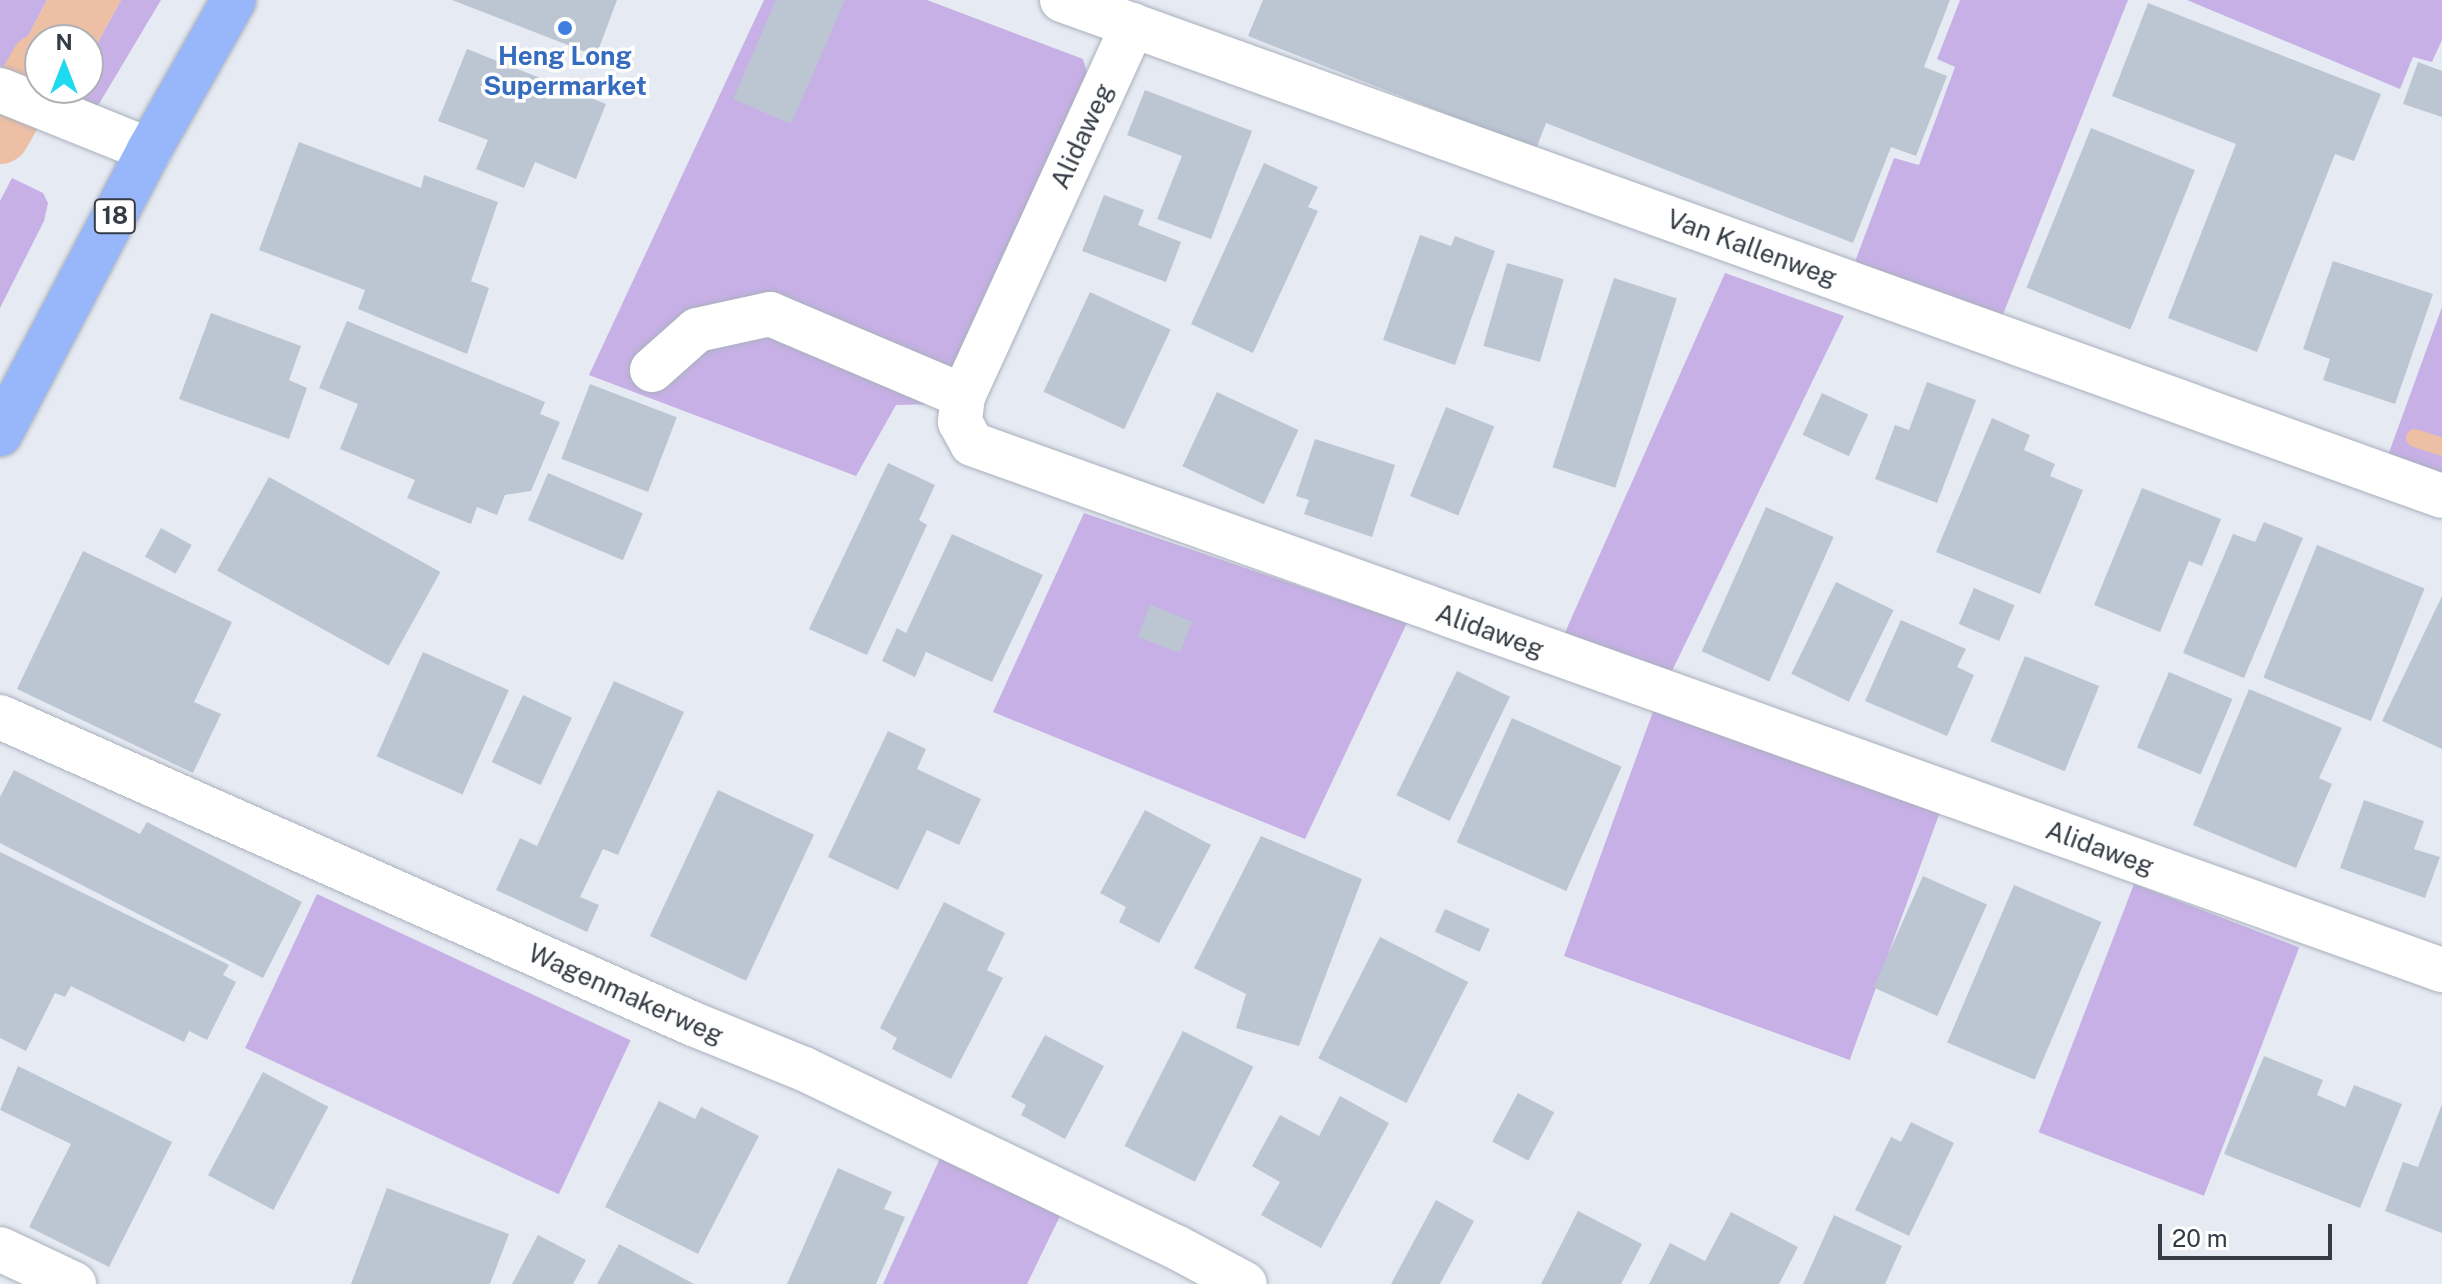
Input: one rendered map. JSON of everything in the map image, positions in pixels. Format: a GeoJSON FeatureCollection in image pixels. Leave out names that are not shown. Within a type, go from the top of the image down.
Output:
{"type":"FeatureCollection","features":[{"type":"Feature","properties":{"kind":"main road","name":"18"},"geometry":{"type":"LineString","coordinates":[[0,434],[149,150],[234,0]]}},
{"type":"Feature","properties":{"kind":"street","name":"Van Kallenweg"},"geometry":{"type":"LineString","coordinates":[[1062,0],[2442,496]]}},
{"type":"Feature","properties":{"kind":"street","name":"Alidaweg"},"geometry":{"type":"LineString","coordinates":[[1133,25],[963,396],[960,422],[972,444],[984,451],[2442,970]]}},
{"type":"Feature","properties":{"kind":"street"},"geometry":{"type":"LineString","coordinates":[[0,90],[149,150]]}},
{"type":"Feature","properties":{"kind":"street"},"geometry":{"type":"LineString","coordinates":[[652,370],[697,330],[770,314],[963,396]]}},
{"type":"Feature","properties":{"kind":"street","name":"Wagenmakerweg"},"geometry":{"type":"LineString","coordinates":[[0,717],[693,1024],[804,1069],[1176,1247],[1245,1284]]}},
{"type":"Feature","properties":{"kind":"street"},"geometry":{"type":"LineString","coordinates":[[0,1249],[74,1284]]}},
{"type":"Feature","properties":{"kind":"shaded area"},"geometry":{"type":"Polygon","coordinates":[[[0,0],[47,0],[34,24],[24,24],[24,44],[10,70],[0,66],[0,0]]]}},
{"type":"Feature","properties":{"kind":"shaded area"},"geometry":{"type":"Polygon","coordinates":[[[47,0],[121,0],[104,31],[104,24],[34,24],[47,0]]]}},
{"type":"Feature","properties":{"kind":"shaded area"},"geometry":{"type":"Polygon","coordinates":[[[121,0],[161,0],[104,96],[104,31],[121,0]]]}},
{"type":"Feature","properties":{"kind":"shaded area"},"geometry":{"type":"Polygon","coordinates":[[[764,0],[927,0],[1083,59],[1086,69],[1088,81],[938,404],[896,405],[856,476],[589,375],[764,0]]]}},
{"type":"Feature","properties":{"kind":"shaded area"},"geometry":{"type":"Polygon","coordinates":[[[1960,0],[2128,0],[2000,322],[1853,267],[1894,158],[1919,165],[1955,67],[1937,59],[1960,0]]]}},
{"type":"Feature","properties":{"kind":"shaded area"},"geometry":{"type":"Polygon","coordinates":[[[2187,0],[2442,0],[2442,40],[2432,62],[2413,57],[2400,89],[2187,0]]]}},
{"type":"Feature","properties":{"kind":"shaded area"},"geometry":{"type":"Polygon","coordinates":[[[24,44],[24,78],[10,70],[24,44]]]}},
{"type":"Feature","properties":{"kind":"shaded area"},"geometry":{"type":"Polygon","coordinates":[[[67,104],[99,104],[90,119],[67,104]]]}},
{"type":"Feature","properties":{"kind":"shaded area"},"geometry":{"type":"Polygon","coordinates":[[[12,178],[43,193],[48,203],[44,221],[0,308],[0,201],[12,178]]]}},
{"type":"Feature","properties":{"kind":"shaded area"},"geometry":{"type":"Polygon","coordinates":[[[1725,273],[1844,316],[1671,673],[1563,637],[1725,273]]]}},
{"type":"Feature","properties":{"kind":"shaded area"},"geometry":{"type":"Polygon","coordinates":[[[2442,307],[2442,480],[2386,461],[2442,307]]]}},
{"type":"Feature","properties":{"kind":"shaded area"},"geometry":{"type":"Polygon","coordinates":[[[1084,513],[1407,623],[1305,839],[993,712],[1084,513]]]}},
{"type":"Feature","properties":{"kind":"shaded area"},"geometry":{"type":"Polygon","coordinates":[[[1655,706],[1941,810],[1850,1060],[1564,956],[1655,706]]]}},
{"type":"Feature","properties":{"kind":"shaded area"},"geometry":{"type":"Polygon","coordinates":[[[2134,884],[2299,947],[2204,1196],[2039,1132],[2134,884]]]}},
{"type":"Feature","properties":{"kind":"shaded area"},"geometry":{"type":"Polygon","coordinates":[[[317,894],[631,1040],[559,1194],[245,1048],[317,894]]]}},
{"type":"Feature","properties":{"kind":"shaded area"},"geometry":{"type":"Polygon","coordinates":[[[941,1156],[1061,1214],[1027,1284],[883,1284],[941,1156]]]}},
{"type":"Feature","properties":{"kind":"building","name":"Heng Long Supermarket"},"geometry":{"type":"Polygon","coordinates":[[[452,0],[617,0],[596,56],[452,0]]]}},
{"type":"Feature","properties":{"kind":"building"},"geometry":{"type":"Polygon","coordinates":[[[776,0],[845,0],[791,124],[733,99],[776,0]]]}},
{"type":"Feature","properties":{"kind":"building"},"geometry":{"type":"Polygon","coordinates":[[[1263,0],[1950,0],[1924,67],[1947,76],[1916,156],[1891,147],[1853,243],[1546,123],[1536,149],[1248,36],[1263,0]]]}},
{"type":"Feature","properties":{"kind":"building"},"geometry":{"type":"Polygon","coordinates":[[[2148,3],[2381,94],[2354,161],[2335,154],[2257,352],[2168,318],[2236,144],[2112,96],[2148,3]]]}},
{"type":"Feature","properties":{"kind":"building"},"geometry":{"type":"Polygon","coordinates":[[[467,49],[606,104],[576,179],[535,162],[524,188],[476,169],[488,140],[438,121],[467,49]]]}},
{"type":"Feature","properties":{"kind":"building"},"geometry":{"type":"Polygon","coordinates":[[[2418,62],[2442,71],[2442,117],[2403,104],[2418,62]]]}},
{"type":"Feature","properties":{"kind":"building"},"geometry":{"type":"Polygon","coordinates":[[[1145,90],[1252,131],[1211,239],[1157,219],[1182,156],[1127,135],[1145,90]]]}},
{"type":"Feature","properties":{"kind":"building"},"geometry":{"type":"Polygon","coordinates":[[[2091,128],[2195,170],[2130,329],[2027,287],[2091,128]]]}},
{"type":"Feature","properties":{"kind":"building"},"geometry":{"type":"Polygon","coordinates":[[[299,142],[421,188],[424,175],[498,202],[471,281],[489,288],[467,354],[358,309],[365,290],[259,250],[299,142]]]}},
{"type":"Feature","properties":{"kind":"building"},"geometry":{"type":"Polygon","coordinates":[[[1264,163],[1318,187],[1308,207],[1318,211],[1253,353],[1191,324],[1264,163]]]}},
{"type":"Feature","properties":{"kind":"building"},"geometry":{"type":"Polygon","coordinates":[[[1104,195],[1144,210],[1138,225],[1181,242],[1166,282],[1082,251],[1104,195]]]}},
{"type":"Feature","properties":{"kind":"building"},"geometry":{"type":"Polygon","coordinates":[[[1420,235],[1451,246],[1455,236],[1495,251],[1455,365],[1383,340],[1420,235]]]}},
{"type":"Feature","properties":{"kind":"building"},"geometry":{"type":"Polygon","coordinates":[[[2333,261],[2433,294],[2395,404],[2323,380],[2330,359],[2303,349],[2333,261]]]}},
{"type":"Feature","properties":{"kind":"building"},"geometry":{"type":"Polygon","coordinates":[[[1507,263],[1564,279],[1540,362],[1483,346],[1507,263]]]}},
{"type":"Feature","properties":{"kind":"building"},"geometry":{"type":"Polygon","coordinates":[[[1614,278],[1677,298],[1615,488],[1553,467],[1614,278]]]}},
{"type":"Feature","properties":{"kind":"building"},"geometry":{"type":"Polygon","coordinates":[[[1090,292],[1171,330],[1124,429],[1044,392],[1090,292]]]}},
{"type":"Feature","properties":{"kind":"building"},"geometry":{"type":"Polygon","coordinates":[[[211,313],[301,346],[289,380],[307,388],[289,439],[179,399],[211,313]]]}},
{"type":"Feature","properties":{"kind":"building"},"geometry":{"type":"Polygon","coordinates":[[[347,321],[545,402],[540,414],[560,422],[531,491],[505,495],[497,515],[477,507],[471,524],[407,498],[415,480],[340,449],[358,404],[319,388],[347,321]]]}},
{"type":"Feature","properties":{"kind":"building"},"geometry":{"type":"Polygon","coordinates":[[[1927,382],[1976,400],[1937,503],[1875,479],[1895,425],[1909,430],[1927,382]]]}},
{"type":"Feature","properties":{"kind":"building"},"geometry":{"type":"Polygon","coordinates":[[[590,384],[677,417],[648,492],[561,459],[590,384]]]}},
{"type":"Feature","properties":{"kind":"building"},"geometry":{"type":"Polygon","coordinates":[[[1217,392],[1299,430],[1264,504],[1182,466],[1217,392]]]}},
{"type":"Feature","properties":{"kind":"building"},"geometry":{"type":"Polygon","coordinates":[[[1822,393],[1868,415],[1849,456],[1803,435],[1822,393]]]}},
{"type":"Feature","properties":{"kind":"building"},"geometry":{"type":"Polygon","coordinates":[[[1446,407],[1494,426],[1458,515],[1410,496],[1446,407]]]}},
{"type":"Feature","properties":{"kind":"building"},"geometry":{"type":"Polygon","coordinates":[[[1992,418],[2030,435],[2024,450],[2055,464],[2050,476],[2083,490],[2040,594],[1936,552],[1992,418]]]}},
{"type":"Feature","properties":{"kind":"building"},"geometry":{"type":"Polygon","coordinates":[[[1315,439],[1395,465],[1372,537],[1304,514],[1309,500],[1296,496],[1315,439]]]}},
{"type":"Feature","properties":{"kind":"building"},"geometry":{"type":"Polygon","coordinates":[[[888,463],[935,485],[919,520],[927,525],[867,655],[809,629],[888,463]]]}},
{"type":"Feature","properties":{"kind":"building"},"geometry":{"type":"Polygon","coordinates":[[[548,473],[643,513],[623,560],[528,520],[548,473]]]}},
{"type":"Feature","properties":{"kind":"building"},"geometry":{"type":"Polygon","coordinates":[[[269,477],[440,572],[389,666],[217,571],[269,477]]]}},
{"type":"Feature","properties":{"kind":"building"},"geometry":{"type":"Polygon","coordinates":[[[2142,488],[2221,519],[2202,566],[2189,561],[2160,632],[2094,605],[2142,488]]]}},
{"type":"Feature","properties":{"kind":"building"},"geometry":{"type":"Polygon","coordinates":[[[1766,507],[1834,537],[1769,681],[1702,651],[1766,507]]]}},
{"type":"Feature","properties":{"kind":"building"},"geometry":{"type":"Polygon","coordinates":[[[2264,522],[2303,538],[2244,678],[2183,653],[2233,534],[2255,542],[2264,522]]]}},
{"type":"Feature","properties":{"kind":"building"},"geometry":{"type":"Polygon","coordinates":[[[161,528],[192,545],[176,574],[145,557],[161,528]]]}},
{"type":"Feature","properties":{"kind":"building"},"geometry":{"type":"Polygon","coordinates":[[[952,534],[1043,575],[992,682],[926,652],[915,677],[882,661],[897,628],[906,633],[952,534]]]}},
{"type":"Feature","properties":{"kind":"building"},"geometry":{"type":"Polygon","coordinates":[[[2317,545],[2425,588],[2371,721],[2263,678],[2317,545]]]}},
{"type":"Feature","properties":{"kind":"building"},"geometry":{"type":"Polygon","coordinates":[[[83,551],[232,622],[194,702],[221,714],[193,773],[17,689],[83,551]]]}},
{"type":"Feature","properties":{"kind":"building"},"geometry":{"type":"Polygon","coordinates":[[[1836,582],[1894,610],[1849,702],[1791,674],[1836,582]]]}},
{"type":"Feature","properties":{"kind":"building"},"geometry":{"type":"Polygon","coordinates":[[[1974,588],[2015,605],[1999,641],[1959,624],[1974,588]]]}},
{"type":"Feature","properties":{"kind":"building"},"geometry":{"type":"Polygon","coordinates":[[[2442,596],[2442,749],[2382,721],[2442,596]]]}},
{"type":"Feature","properties":{"kind":"building"},"geometry":{"type":"Polygon","coordinates":[[[1150,605],[1192,621],[1180,653],[1138,637],[1150,605]]]}},
{"type":"Feature","properties":{"kind":"building"},"geometry":{"type":"Polygon","coordinates":[[[1901,620],[1966,649],[1957,667],[1974,675],[1947,736],[1865,701],[1901,620]]]}},
{"type":"Feature","properties":{"kind":"building"},"geometry":{"type":"Polygon","coordinates":[[[423,652],[509,690],[463,794],[377,756],[423,652]]]}},
{"type":"Feature","properties":{"kind":"building"},"geometry":{"type":"Polygon","coordinates":[[[2025,656],[2099,686],[2065,771],[1991,741],[2025,656]]]}},
{"type":"Feature","properties":{"kind":"building"},"geometry":{"type":"Polygon","coordinates":[[[1457,671],[1510,697],[1450,821],[1397,795],[1457,671]]]}},
{"type":"Feature","properties":{"kind":"building"},"geometry":{"type":"Polygon","coordinates":[[[2169,672],[2233,699],[2200,774],[2137,747],[2169,672]]]}},
{"type":"Feature","properties":{"kind":"building"},"geometry":{"type":"Polygon","coordinates":[[[614,681],[684,712],[618,855],[603,849],[580,897],[599,905],[587,932],[496,890],[520,838],[537,846],[614,681]]]}},
{"type":"Feature","properties":{"kind":"building"},"geometry":{"type":"Polygon","coordinates":[[[2249,689],[2342,728],[2319,778],[2332,784],[2296,868],[2193,825],[2249,689]]]}},
{"type":"Feature","properties":{"kind":"building"},"geometry":{"type":"Polygon","coordinates":[[[523,695],[572,718],[541,785],[492,762],[523,695]]]}},
{"type":"Feature","properties":{"kind":"building"},"geometry":{"type":"Polygon","coordinates":[[[1512,718],[1622,767],[1566,891],[1457,842],[1512,718]]]}},
{"type":"Feature","properties":{"kind":"building"},"geometry":{"type":"Polygon","coordinates":[[[888,731],[926,749],[917,769],[981,799],[959,845],[927,830],[898,890],[828,857],[888,731]]]}},
{"type":"Feature","properties":{"kind":"building"},"geometry":{"type":"Polygon","coordinates":[[[14,770],[140,834],[147,822],[302,902],[263,978],[0,843],[0,797],[14,770]]]}},
{"type":"Feature","properties":{"kind":"building"},"geometry":{"type":"Polygon","coordinates":[[[718,790],[814,835],[746,981],[650,936],[718,790]]]}},
{"type":"Feature","properties":{"kind":"building"},"geometry":{"type":"Polygon","coordinates":[[[2364,800],[2424,821],[2414,849],[2440,857],[2425,898],[2340,868],[2364,800]]]}},
{"type":"Feature","properties":{"kind":"building"},"geometry":{"type":"Polygon","coordinates":[[[1145,810],[1211,845],[1159,943],[1119,922],[1126,907],[1100,893],[1145,810]]]}},
{"type":"Feature","properties":{"kind":"building"},"geometry":{"type":"Polygon","coordinates":[[[1261,836],[1362,879],[1299,1046],[1236,1028],[1246,994],[1194,968],[1261,836]]]}},
{"type":"Feature","properties":{"kind":"building"},"geometry":{"type":"Polygon","coordinates":[[[0,852],[229,965],[223,975],[236,982],[207,1040],[189,1031],[184,1042],[71,986],[65,997],[55,993],[26,1051],[0,1038],[0,852]]]}},
{"type":"Feature","properties":{"kind":"building"},"geometry":{"type":"Polygon","coordinates":[[[1923,876],[1987,904],[1937,1016],[1873,987],[1923,876]]]}},
{"type":"Feature","properties":{"kind":"building"},"geometry":{"type":"Polygon","coordinates":[[[2014,885],[2101,922],[2035,1080],[1947,1042],[2014,885]]]}},
{"type":"Feature","properties":{"kind":"building"},"geometry":{"type":"Polygon","coordinates":[[[944,902],[1005,933],[987,970],[1003,978],[951,1079],[892,1049],[897,1038],[880,1028],[944,902]]]}},
{"type":"Feature","properties":{"kind":"building"},"geometry":{"type":"Polygon","coordinates":[[[1445,909],[1490,929],[1480,952],[1435,932],[1445,909]]]}},
{"type":"Feature","properties":{"kind":"building"},"geometry":{"type":"Polygon","coordinates":[[[1380,937],[1468,982],[1406,1103],[1318,1058],[1380,937]]]}},
{"type":"Feature","properties":{"kind":"building"},"geometry":{"type":"Polygon","coordinates":[[[1183,1031],[1253,1067],[1195,1182],[1124,1146],[1183,1031]]]}},
{"type":"Feature","properties":{"kind":"building"},"geometry":{"type":"Polygon","coordinates":[[[1045,1035],[1104,1066],[1065,1139],[1021,1115],[1026,1105],[1011,1097],[1045,1035]]]}},
{"type":"Feature","properties":{"kind":"building"},"geometry":{"type":"Polygon","coordinates":[[[2264,1056],[2323,1080],[2317,1095],[2345,1107],[2354,1085],[2402,1104],[2360,1208],[2224,1154],[2264,1056]]]}},
{"type":"Feature","properties":{"kind":"building"},"geometry":{"type":"Polygon","coordinates":[[[18,1066],[172,1142],[109,1267],[29,1227],[71,1144],[0,1110],[18,1066]]]}},
{"type":"Feature","properties":{"kind":"building"},"geometry":{"type":"Polygon","coordinates":[[[263,1072],[328,1107],[273,1210],[208,1175],[263,1072]]]}},
{"type":"Feature","properties":{"kind":"building"},"geometry":{"type":"Polygon","coordinates":[[[1518,1093],[1554,1112],[1528,1161],[1492,1142],[1518,1093]]]}},
{"type":"Feature","properties":{"kind":"building"},"geometry":{"type":"Polygon","coordinates":[[[1340,1096],[1389,1123],[1321,1248],[1261,1215],[1280,1182],[1252,1166],[1280,1115],[1319,1136],[1340,1096]]]}},
{"type":"Feature","properties":{"kind":"building"},"geometry":{"type":"Polygon","coordinates":[[[659,1101],[695,1119],[701,1107],[759,1136],[698,1254],[605,1207],[659,1101]]]}},
{"type":"Feature","properties":{"kind":"building"},"geometry":{"type":"Polygon","coordinates":[[[2442,1104],[2442,1233],[2385,1211],[2403,1162],[2418,1167],[2442,1104]]]}},
{"type":"Feature","properties":{"kind":"building"},"geometry":{"type":"Polygon","coordinates":[[[1911,1122],[1954,1143],[1909,1236],[1855,1210],[1891,1137],[1901,1142],[1911,1122]]]}},
{"type":"Feature","properties":{"kind":"building"},"geometry":{"type":"Polygon","coordinates":[[[838,1168],[892,1192],[884,1209],[905,1217],[876,1284],[787,1284],[838,1168]]]}},
{"type":"Feature","properties":{"kind":"building"},"geometry":{"type":"Polygon","coordinates":[[[387,1188],[509,1234],[490,1284],[351,1284],[387,1188]]]}},
{"type":"Feature","properties":{"kind":"building"},"geometry":{"type":"Polygon","coordinates":[[[1436,1200],[1474,1221],[1440,1284],[1391,1284],[1436,1200]]]}},
{"type":"Feature","properties":{"kind":"building"},"geometry":{"type":"Polygon","coordinates":[[[1578,1211],[1642,1244],[1621,1284],[1541,1284],[1578,1211]]]}},
{"type":"Feature","properties":{"kind":"building"},"geometry":{"type":"Polygon","coordinates":[[[1731,1212],[1798,1247],[1779,1284],[1649,1284],[1670,1243],[1705,1261],[1731,1212]]]}},
{"type":"Feature","properties":{"kind":"building"},"geometry":{"type":"Polygon","coordinates":[[[1834,1215],[1902,1246],[1885,1284],[1803,1284],[1834,1215]]]}},
{"type":"Feature","properties":{"kind":"building"},"geometry":{"type":"Polygon","coordinates":[[[538,1235],[586,1260],[573,1284],[512,1284],[538,1235]]]}},
{"type":"Feature","properties":{"kind":"building"},"geometry":{"type":"Polygon","coordinates":[[[619,1244],[694,1284],[597,1284],[619,1244]]]}},
{"type":"Feature","properties":{"kind":"waterway"},"geometry":{"type":"LineString","coordinates":[[0,134],[24,91]]}},
{"type":"Feature","properties":{"kind":"waterway"},"geometry":{"type":"LineString","coordinates":[[2415,438],[2442,447]]}},
{"type":"Feature","properties":{"kind":"place","name":"Heng Long Supermarket"},"geometry":{"type":"Point","coordinates":[565,28]}}]}
